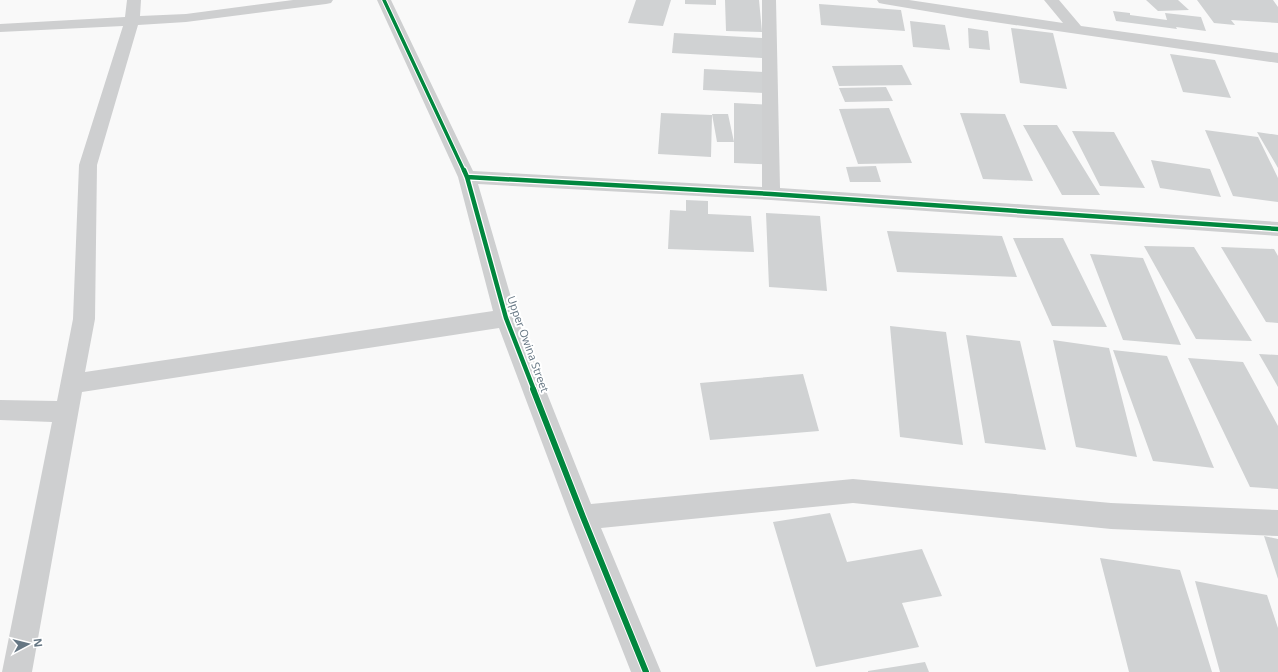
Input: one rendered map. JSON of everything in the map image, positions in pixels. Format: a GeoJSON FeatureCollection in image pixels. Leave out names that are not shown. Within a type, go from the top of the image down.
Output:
{"type":"FeatureCollection","features":[{"type":"Feature","properties":{"kind":"street"},"geometry":{"type":"LineString","coordinates":[[17,672],[84,319],[88,165],[132,21],[134,0]]}},
{"type":"Feature","properties":{"kind":"street"},"geometry":{"type":"LineString","coordinates":[[0,28],[186,18],[326,0]]}},
{"type":"Feature","properties":{"kind":"street","name":"Upper Owina Street"},"geometry":{"type":"LineString","coordinates":[[384,0],[467,177],[506,318],[583,517],[646,672]]}},
{"type":"Feature","properties":{"kind":"street"},"geometry":{"type":"LineString","coordinates":[[769,0],[771,194]]}},
{"type":"Feature","properties":{"kind":"street"},"geometry":{"type":"LineString","coordinates":[[884,0],[1278,58]]}},
{"type":"Feature","properties":{"kind":"street"},"geometry":{"type":"LineString","coordinates":[[1051,0],[1076,29]]}},
{"type":"Feature","properties":{"kind":"street"},"geometry":{"type":"LineString","coordinates":[[467,177],[771,194],[1278,229]]}},
{"type":"Feature","properties":{"kind":"street"},"geometry":{"type":"LineString","coordinates":[[72,384],[506,318]]}},
{"type":"Feature","properties":{"kind":"street"},"geometry":{"type":"LineString","coordinates":[[0,410],[66,412]]}},
{"type":"Feature","properties":{"kind":"street"},"geometry":{"type":"LineString","coordinates":[[583,517],[853,491],[1111,516],[1278,523]]}},
{"type":"Feature","properties":{"kind":"building"},"geometry":{"type":"Polygon","coordinates":[[[636,0],[671,0],[663,26],[628,23],[636,0]]]}},
{"type":"Feature","properties":{"kind":"building"},"geometry":{"type":"Polygon","coordinates":[[[685,0],[716,0],[716,5],[685,4],[685,0]]]}},
{"type":"Feature","properties":{"kind":"building"},"geometry":{"type":"Polygon","coordinates":[[[725,0],[759,0],[762,32],[726,31],[725,0]]]}},
{"type":"Feature","properties":{"kind":"building"},"geometry":{"type":"Polygon","coordinates":[[[1146,0],[1178,0],[1189,10],[1158,11],[1146,0]]]}},
{"type":"Feature","properties":{"kind":"building"},"geometry":{"type":"Polygon","coordinates":[[[1197,0],[1273,0],[1278,7],[1278,23],[1231,20],[1235,25],[1214,23],[1197,0]]]}},
{"type":"Feature","properties":{"kind":"building"},"geometry":{"type":"Polygon","coordinates":[[[819,4],[901,10],[905,31],[821,25],[819,4]]]}},
{"type":"Feature","properties":{"kind":"building"},"geometry":{"type":"Polygon","coordinates":[[[1113,11],[1167,20],[1165,13],[1201,17],[1206,31],[1176,27],[1177,29],[1116,21],[1113,11]]]}},
{"type":"Feature","properties":{"kind":"building"},"geometry":{"type":"Polygon","coordinates":[[[910,21],[945,25],[950,50],[913,47],[910,21]]]}},
{"type":"Feature","properties":{"kind":"building"},"geometry":{"type":"Polygon","coordinates":[[[968,28],[988,31],[990,50],[969,48],[968,28]]]}},
{"type":"Feature","properties":{"kind":"building"},"geometry":{"type":"Polygon","coordinates":[[[1011,28],[1053,33],[1067,89],[1020,83],[1011,28]]]}},
{"type":"Feature","properties":{"kind":"building"},"geometry":{"type":"Polygon","coordinates":[[[674,33],[762,38],[762,58],[672,53],[674,33]]]}},
{"type":"Feature","properties":{"kind":"building"},"geometry":{"type":"Polygon","coordinates":[[[1170,54],[1215,60],[1231,98],[1183,92],[1170,54]]]}},
{"type":"Feature","properties":{"kind":"building"},"geometry":{"type":"Polygon","coordinates":[[[902,65],[912,85],[839,86],[832,66],[902,65]]]}},
{"type":"Feature","properties":{"kind":"building"},"geometry":{"type":"Polygon","coordinates":[[[704,69],[764,72],[765,93],[703,90],[704,69]]]}},
{"type":"Feature","properties":{"kind":"building"},"geometry":{"type":"Polygon","coordinates":[[[886,87],[893,101],[845,102],[839,88],[886,87]]]}},
{"type":"Feature","properties":{"kind":"building"},"geometry":{"type":"Polygon","coordinates":[[[734,103],[775,105],[778,165],[734,163],[734,103]]]}},
{"type":"Feature","properties":{"kind":"building"},"geometry":{"type":"Polygon","coordinates":[[[889,108],[912,163],[858,164],[839,109],[889,108]]]}},
{"type":"Feature","properties":{"kind":"building"},"geometry":{"type":"Polygon","coordinates":[[[661,113],[712,115],[711,157],[658,154],[661,113]]]}},
{"type":"Feature","properties":{"kind":"building"},"geometry":{"type":"Polygon","coordinates":[[[960,113],[1005,114],[1033,181],[983,179],[960,113]]]}},
{"type":"Feature","properties":{"kind":"building"},"geometry":{"type":"Polygon","coordinates":[[[712,114],[728,114],[734,142],[717,142],[712,114]]]}},
{"type":"Feature","properties":{"kind":"building"},"geometry":{"type":"Polygon","coordinates":[[[1023,125],[1057,125],[1100,195],[1062,195],[1023,125]]]}},
{"type":"Feature","properties":{"kind":"building"},"geometry":{"type":"Polygon","coordinates":[[[1205,130],[1258,137],[1278,178],[1278,202],[1233,196],[1205,130]]]}},
{"type":"Feature","properties":{"kind":"building"},"geometry":{"type":"Polygon","coordinates":[[[1072,131],[1114,132],[1145,188],[1100,186],[1072,131]]]}},
{"type":"Feature","properties":{"kind":"building"},"geometry":{"type":"Polygon","coordinates":[[[1257,132],[1278,135],[1278,168],[1257,132]]]}},
{"type":"Feature","properties":{"kind":"building"},"geometry":{"type":"Polygon","coordinates":[[[1151,160],[1210,169],[1221,197],[1160,188],[1151,160]]]}},
{"type":"Feature","properties":{"kind":"building"},"geometry":{"type":"Polygon","coordinates":[[[876,166],[881,182],[850,182],[846,167],[876,166]]]}},
{"type":"Feature","properties":{"kind":"building"},"geometry":{"type":"Polygon","coordinates":[[[686,200],[708,201],[708,214],[751,216],[754,252],[668,249],[670,210],[686,211],[686,200]]]}},
{"type":"Feature","properties":{"kind":"building"},"geometry":{"type":"Polygon","coordinates":[[[766,213],[820,216],[827,291],[769,287],[766,213]]]}},
{"type":"Feature","properties":{"kind":"building"},"geometry":{"type":"Polygon","coordinates":[[[887,231],[1002,236],[1017,277],[897,272],[887,231]]]}},
{"type":"Feature","properties":{"kind":"building"},"geometry":{"type":"Polygon","coordinates":[[[1013,238],[1063,238],[1107,327],[1052,326],[1013,238]]]}},
{"type":"Feature","properties":{"kind":"building"},"geometry":{"type":"Polygon","coordinates":[[[1144,246],[1194,247],[1252,341],[1196,339],[1144,246]]]}},
{"type":"Feature","properties":{"kind":"building"},"geometry":{"type":"Polygon","coordinates":[[[1221,247],[1274,249],[1278,256],[1278,323],[1266,322],[1221,247]]]}},
{"type":"Feature","properties":{"kind":"building"},"geometry":{"type":"Polygon","coordinates":[[[1090,254],[1143,258],[1181,345],[1123,340],[1090,254]]]}},
{"type":"Feature","properties":{"kind":"building"},"geometry":{"type":"Polygon","coordinates":[[[890,326],[946,332],[963,445],[900,437],[890,326]]]}},
{"type":"Feature","properties":{"kind":"building"},"geometry":{"type":"Polygon","coordinates":[[[966,335],[1020,341],[1046,450],[985,443],[966,335]]]}},
{"type":"Feature","properties":{"kind":"building"},"geometry":{"type":"Polygon","coordinates":[[[1053,340],[1109,348],[1137,457],[1076,447],[1053,340]]]}},
{"type":"Feature","properties":{"kind":"building"},"geometry":{"type":"Polygon","coordinates":[[[1113,350],[1167,356],[1214,468],[1153,461],[1113,350]]]}},
{"type":"Feature","properties":{"kind":"building"},"geometry":{"type":"Polygon","coordinates":[[[1259,354],[1278,355],[1278,387],[1259,354]]]}},
{"type":"Feature","properties":{"kind":"building"},"geometry":{"type":"Polygon","coordinates":[[[1188,358],[1243,362],[1278,426],[1278,489],[1250,487],[1188,358]]]}},
{"type":"Feature","properties":{"kind":"building"},"geometry":{"type":"Polygon","coordinates":[[[803,374],[819,431],[710,440],[700,383],[803,374]]]}},
{"type":"Feature","properties":{"kind":"building"},"geometry":{"type":"Polygon","coordinates":[[[830,513],[847,562],[922,549],[942,596],[902,603],[919,647],[816,667],[773,522],[830,513]]]}},
{"type":"Feature","properties":{"kind":"building"},"geometry":{"type":"Polygon","coordinates":[[[1264,536],[1278,539],[1278,579],[1264,536]]]}},
{"type":"Feature","properties":{"kind":"building"},"geometry":{"type":"Polygon","coordinates":[[[1100,558],[1180,570],[1212,672],[1129,672],[1100,558]]]}},
{"type":"Feature","properties":{"kind":"building"},"geometry":{"type":"Polygon","coordinates":[[[1195,581],[1267,595],[1278,628],[1278,672],[1220,672],[1195,581]]]}},
{"type":"Feature","properties":{"kind":"building"},"geometry":{"type":"Polygon","coordinates":[[[925,662],[929,672],[868,672],[868,671],[925,662]]]}},
{"type":"Feature","properties":{"kind":"cycle path"},"geometry":{"type":"LineString","coordinates":[[384,0],[467,177],[506,318],[583,517],[646,672]]}},
{"type":"Feature","properties":{"kind":"cycle path"},"geometry":{"type":"LineString","coordinates":[[467,177],[771,194],[1278,229]]}}]}
